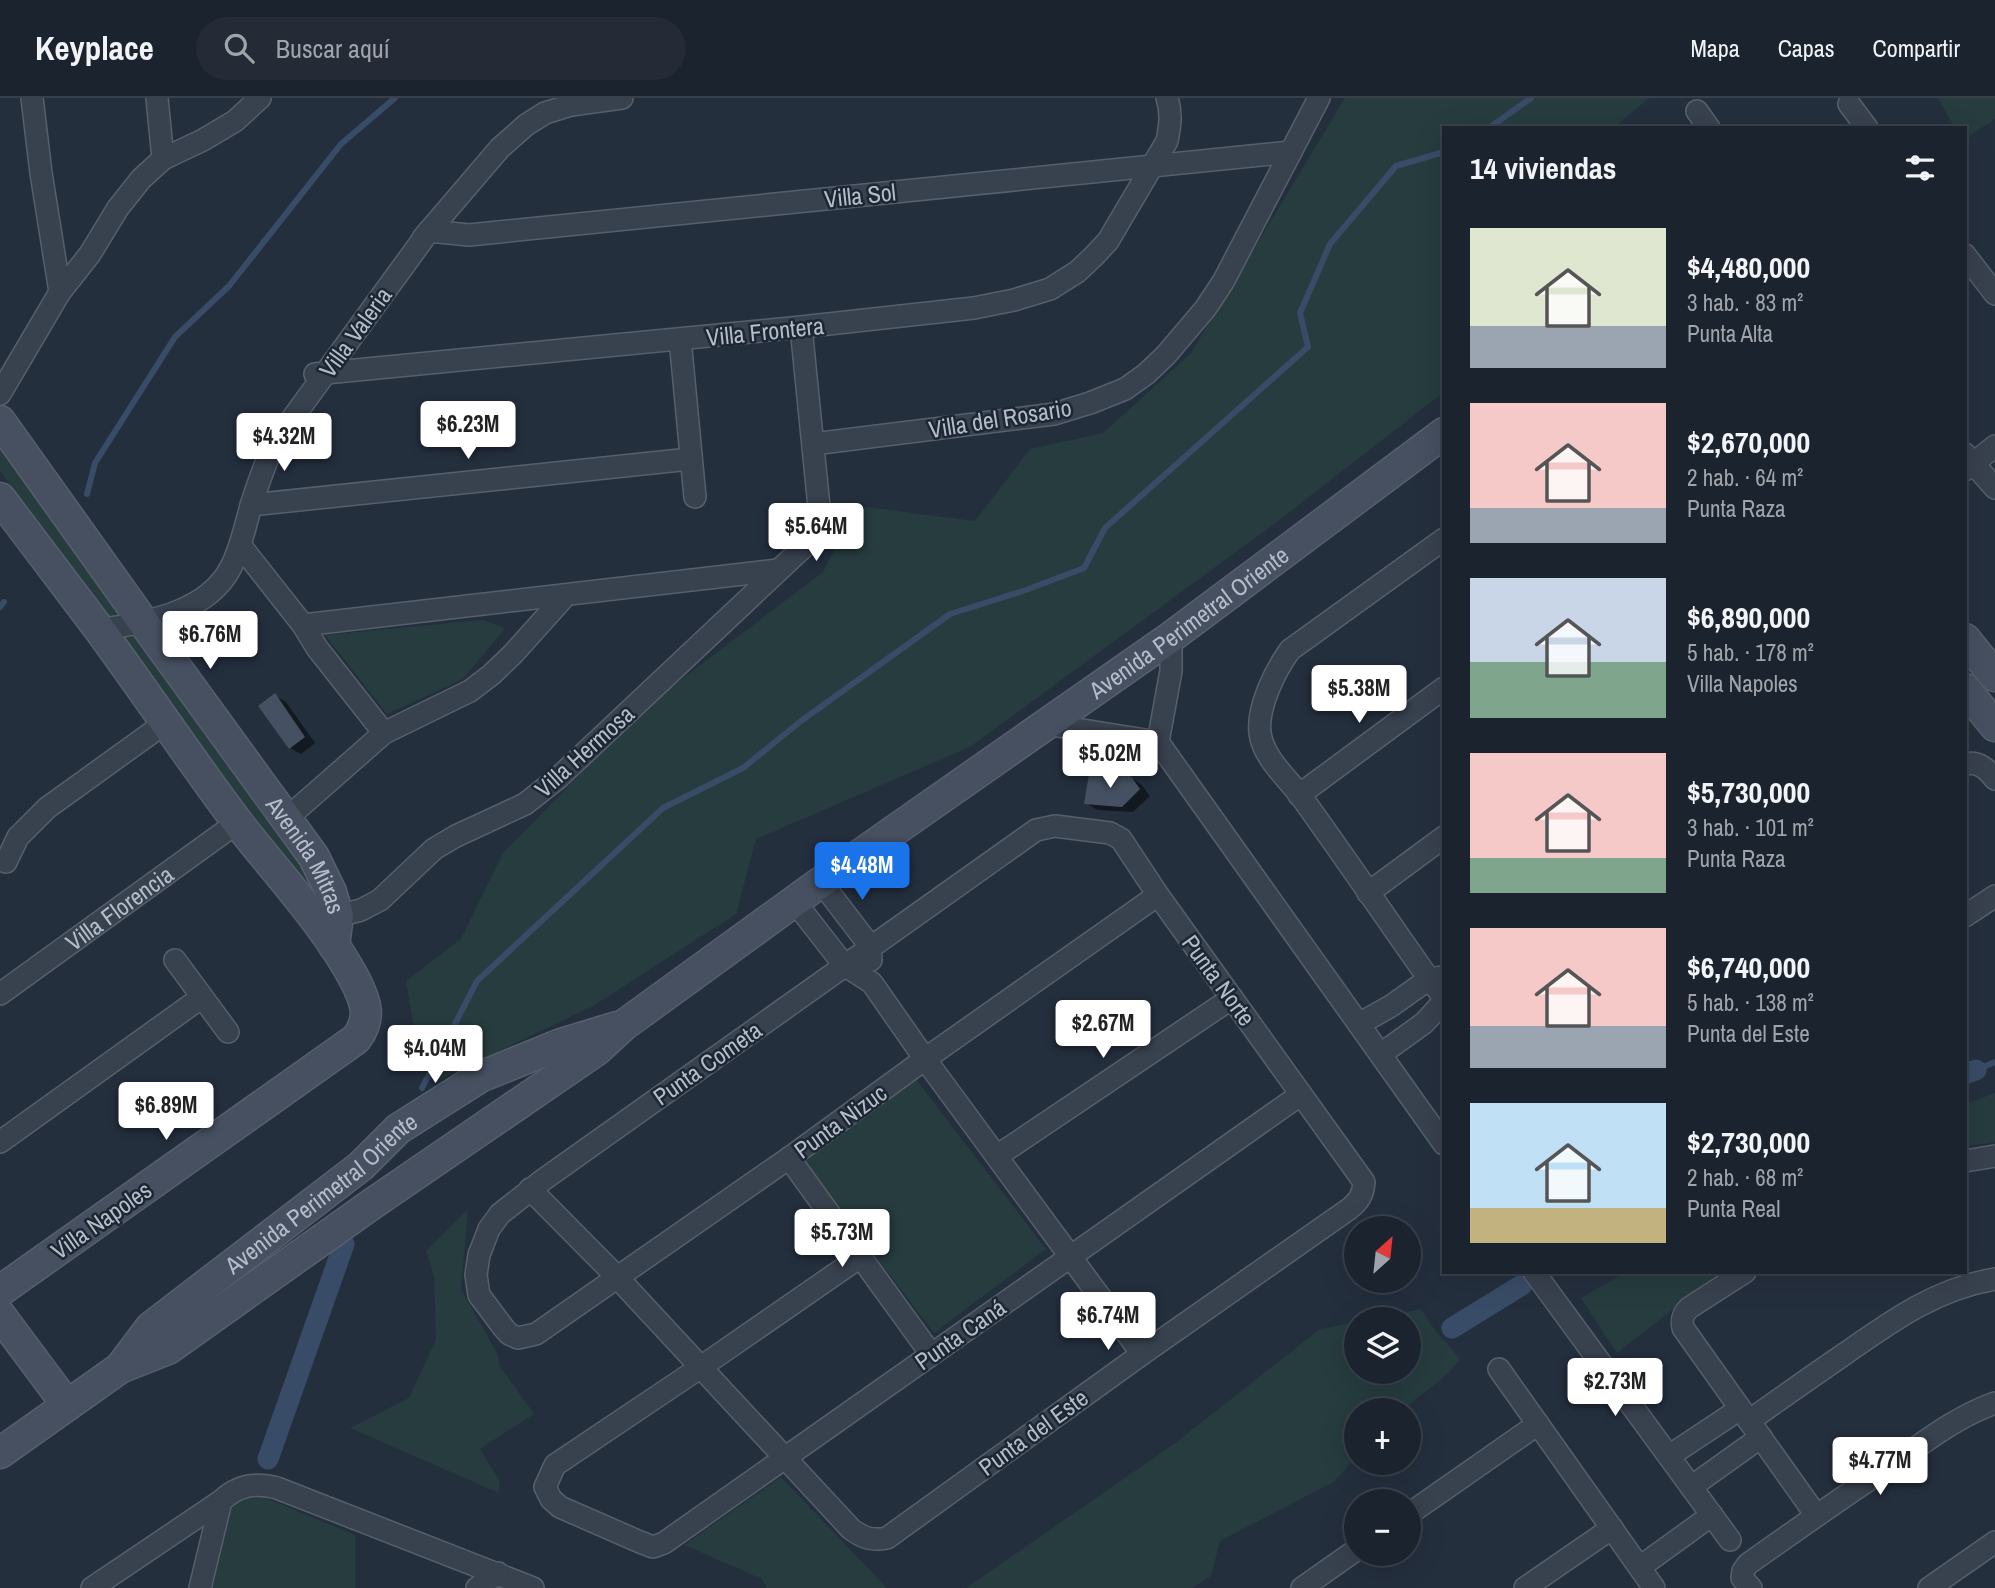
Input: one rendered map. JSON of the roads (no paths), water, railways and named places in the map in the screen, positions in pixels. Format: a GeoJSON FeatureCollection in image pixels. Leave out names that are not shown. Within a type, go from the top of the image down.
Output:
{"type":"FeatureCollection","features":[{"type":"Feature","properties":{"kind":"street"},"geometry":{"type":"LineString","coordinates":[[32,98],[60,292]]}},
{"type":"Feature","properties":{"kind":"street"},"geometry":{"type":"LineString","coordinates":[[156,98],[163,159]]}},
{"type":"Feature","properties":{"kind":"street"},"geometry":{"type":"LineString","coordinates":[[0,394],[60,292],[90,254],[118,208],[141,179],[163,159],[235,121],[260,98]]}},
{"type":"Feature","properties":{"kind":"street","name":"Villa Valeria"},"geometry":{"type":"LineString","coordinates":[[99,630],[144,623],[176,612],[199,601],[217,586],[230,570],[240,545],[273,444],[320,373],[429,231],[500,148],[526,125],[545,113],[571,105],[622,98]]}},
{"type":"Feature","properties":{"kind":"street"},"geometry":{"type":"LineString","coordinates":[[1151,165],[1167,141],[1170,106],[1167,98]]}},
{"type":"Feature","properties":{"kind":"street","name":"Villa del Rosario"},"geometry":{"type":"LineString","coordinates":[[813,444],[1054,414],[1125,389],[1166,355],[1205,309],[1223,282],[1319,98]]}},
{"type":"Feature","properties":{"kind":"street"},"geometry":{"type":"LineString","coordinates":[[1849,104],[1866,126]]}},
{"type":"Feature","properties":{"kind":"street","name":"Villa Sol"},"geometry":{"type":"LineString","coordinates":[[429,231],[469,235],[1291,152]]}},
{"type":"Feature","properties":{"kind":"street","name":"Villa Frontera"},"geometry":{"type":"LineString","coordinates":[[320,373],[801,327],[974,308],[1014,300],[1050,289],[1077,272],[1108,241],[1151,165]]}},
{"type":"Feature","properties":{"kind":"street"},"geometry":{"type":"LineString","coordinates":[[1967,258],[1995,293]]}},
{"type":"Feature","properties":{"kind":"street"},"geometry":{"type":"LineString","coordinates":[[801,327],[813,444]]}},
{"type":"Feature","properties":{"kind":"street"},"geometry":{"type":"LineString","coordinates":[[680,339],[695,497]]}},
{"type":"Feature","properties":{"kind":"street","name":"Villa Valeria"},"geometry":{"type":"LineString","coordinates":[[299,393],[320,373]]}},
{"type":"Feature","properties":{"kind":"street","name":"Avenida Mitras"},"geometry":{"type":"LineString","coordinates":[[0,421],[314,857],[323,873],[327,919],[334,946]]}},
{"type":"Feature","properties":{"kind":"street","name":"Avenida Perimetral Oriente"},"geometry":{"type":"LineString","coordinates":[[0,1453],[120,1368],[168,1349],[597,1050],[624,1025],[821,882],[1171,637],[1442,434]]}},
{"type":"Feature","properties":{"kind":"street","name":"Villa Hermosa"},"geometry":{"type":"LineString","coordinates":[[327,919],[380,901],[435,849],[456,836],[525,804],[549,785],[812,539],[820,517],[813,444]]}},
{"type":"Feature","properties":{"kind":"street"},"geometry":{"type":"LineString","coordinates":[[1995,446],[1968,463],[1995,488]]}},
{"type":"Feature","properties":{"kind":"street"},"geometry":{"type":"LineString","coordinates":[[251,505],[690,459]]}},
{"type":"Feature","properties":{"kind":"street","name":"Avenida Mitras"},"geometry":{"type":"LineString","coordinates":[[0,498],[238,822],[327,919]]}},
{"type":"Feature","properties":{"kind":"street"},"geometry":{"type":"LineString","coordinates":[[1359,1024],[1436,978],[1368,893],[1263,747],[1259,722],[1271,681],[1290,649],[1442,539]]}},
{"type":"Feature","properties":{"kind":"street"},"geometry":{"type":"LineString","coordinates":[[240,545],[384,733]]}},
{"type":"Feature","properties":{"kind":"street"},"geometry":{"type":"LineString","coordinates":[[303,625],[778,570]]}},
{"type":"Feature","properties":{"kind":"street"},"geometry":{"type":"LineString","coordinates":[[286,819],[384,733],[470,691],[513,654],[565,596]]}},
{"type":"Feature","properties":{"kind":"street"},"geometry":{"type":"LineString","coordinates":[[1158,742],[1171,671],[1171,637]]}},
{"type":"Feature","properties":{"kind":"street"},"geometry":{"type":"LineString","coordinates":[[1967,641],[1995,676]]}},
{"type":"Feature","properties":{"kind":"street"},"geometry":{"type":"LineString","coordinates":[[1299,795],[1442,689]]}},
{"type":"Feature","properties":{"kind":"street"},"geometry":{"type":"LineString","coordinates":[[1967,691],[1995,726]]}},
{"type":"Feature","properties":{"kind":"street"},"geometry":{"type":"LineString","coordinates":[[6,862],[18,837],[31,821],[165,723]]}},
{"type":"Feature","properties":{"kind":"street"},"geometry":{"type":"LineString","coordinates":[[1045,724],[1158,742],[1442,1141]]}},
{"type":"Feature","properties":{"kind":"street"},"geometry":{"type":"LineString","coordinates":[[1970,764],[1985,769],[1995,779]]}},
{"type":"Feature","properties":{"kind":"street","name":"Villa Florencia"},"geometry":{"type":"LineString","coordinates":[[0,994],[238,822]]}},
{"type":"Feature","properties":{"kind":"street","name":"Punta Norte"},"geometry":{"type":"LineString","coordinates":[[1036,830],[1055,826],[1110,832],[1121,839],[1158,895],[1364,1182],[1363,1193]]}},
{"type":"Feature","properties":{"kind":"street","name":"Punta Cometa"},"geometry":{"type":"LineString","coordinates":[[518,1338],[509,1334],[479,1294],[476,1275],[479,1255],[489,1229],[500,1214],[530,1189],[1036,830]]}},
{"type":"Feature","properties":{"kind":"street"},"geometry":{"type":"LineString","coordinates":[[1368,893],[1442,838]]}},
{"type":"Feature","properties":{"kind":"street"},"geometry":{"type":"LineString","coordinates":[[821,882],[870,946],[872,983]]}},
{"type":"Feature","properties":{"kind":"street","name":"Punta Nizuc"},"geometry":{"type":"LineString","coordinates":[[518,1338],[536,1334],[1158,895]]}},
{"type":"Feature","properties":{"kind":"street"},"geometry":{"type":"LineString","coordinates":[[1967,915],[1995,896]]}},
{"type":"Feature","properties":{"kind":"street"},"geometry":{"type":"LineString","coordinates":[[795,902],[844,965],[872,983],[1142,1354]]}},
{"type":"Feature","properties":{"kind":"street","name":"Villa Napoles"},"geometry":{"type":"LineString","coordinates":[[0,1291],[356,1039],[364,1029],[366,1008],[355,981],[334,946]]}},
{"type":"Feature","properties":{"kind":"street"},"geometry":{"type":"LineString","coordinates":[[175,960],[228,1032]]}},
{"type":"Feature","properties":{"kind":"street"},"geometry":{"type":"LineString","coordinates":[[0,1142],[202,997]]}},
{"type":"Feature","properties":{"kind":"street"},"geometry":{"type":"LineString","coordinates":[[997,1156],[1232,998]]}},
{"type":"Feature","properties":{"kind":"street"},"geometry":{"type":"LineString","coordinates":[[1381,1054],[1424,1023],[1442,1001]]}},
{"type":"Feature","properties":{"kind":"street","name":"Avenida Perimetral Oriente"},"geometry":{"type":"LineString","coordinates":[[120,1368],[152,1327],[361,1166],[398,1129],[480,1077],[561,1044],[624,1025]]}},
{"type":"Feature","properties":{"kind":"street"},"geometry":{"type":"LineString","coordinates":[[361,1166],[469,1094],[486,1093],[494,1098],[505,1112]]}},
{"type":"Feature","properties":{"kind":"street","name":"Punta Caná"},"geometry":{"type":"LineString","coordinates":[[701,1367],[555,1465],[545,1487],[551,1499],[560,1507],[653,1547],[664,1543],[1300,1095]]}},
{"type":"Feature","properties":{"kind":"street"},"geometry":{"type":"LineString","coordinates":[[1967,1161],[1995,1156]]}},
{"type":"Feature","properties":{"kind":"street"},"geometry":{"type":"LineString","coordinates":[[789,1158],[931,1354]]}},
{"type":"Feature","properties":{"kind":"street"},"geometry":{"type":"LineString","coordinates":[[530,1189],[617,1277],[785,1458]]}},
{"type":"Feature","properties":{"kind":"street","name":"Punta del Este"},"geometry":{"type":"LineString","coordinates":[[785,1458],[851,1529],[869,1539],[887,1538],[1349,1209],[1363,1193]]}},
{"type":"Feature","properties":{"kind":"street"},"geometry":{"type":"LineString","coordinates":[[701,1367],[860,1257]]}},
{"type":"Feature","properties":{"kind":"street"},"geometry":{"type":"LineString","coordinates":[[1535,1274],[1731,1540]]}},
{"type":"Feature","properties":{"kind":"street"},"geometry":{"type":"LineString","coordinates":[[1742,1274],[1689,1308],[1681,1322],[1685,1334],[1816,1516]]}},
{"type":"Feature","properties":{"kind":"street"},"geometry":{"type":"LineString","coordinates":[[1669,1456],[1750,1422],[1930,1298],[1995,1279]]}},
{"type":"Feature","properties":{"kind":"street"},"geometry":{"type":"LineString","coordinates":[[0,1315],[67,1405]]}},
{"type":"Feature","properties":{"kind":"street"},"geometry":{"type":"LineString","coordinates":[[1499,1369],[1654,1588]]}},
{"type":"Feature","properties":{"kind":"street"},"geometry":{"type":"LineString","coordinates":[[1746,1583],[1743,1571],[1748,1564],[1950,1424],[1995,1403]]}},
{"type":"Feature","properties":{"kind":"street"},"geometry":{"type":"LineString","coordinates":[[1692,1487],[1750,1422]]}},
{"type":"Feature","properties":{"kind":"street"},"geometry":{"type":"LineString","coordinates":[[1421,1506],[1538,1424]]}},
{"type":"Feature","properties":{"kind":"street"},"geometry":{"type":"LineString","coordinates":[[92,1588],[229,1493],[253,1484],[277,1488],[533,1588]]}},
{"type":"Feature","properties":{"kind":"street"},"geometry":{"type":"LineString","coordinates":[[200,1588],[221,1501]]}},
{"type":"Feature","properties":{"kind":"street"},"geometry":{"type":"LineString","coordinates":[[1640,1567],[1712,1515]]}},
{"type":"Feature","properties":{"kind":"street"},"geometry":{"type":"LineString","coordinates":[[1525,1588],[1612,1528]]}},
{"type":"Feature","properties":{"kind":"street"},"geometry":{"type":"LineString","coordinates":[[1929,1588],[1995,1542]]}},
{"type":"Feature","properties":{"kind":"street"},"geometry":{"type":"LineString","coordinates":[[1301,1588],[1344,1558]]}},
{"type":"Feature","properties":{"kind":"street"},"geometry":{"type":"LineString","coordinates":[[477,1588],[498,1573]]}},
{"type":"Feature","properties":{"kind":"waterway"},"geometry":{"type":"LineString","coordinates":[[87,494],[95,463],[175,337],[229,286],[341,144],[395,98]]}},
{"type":"Feature","properties":{"kind":"waterway"},"geometry":{"type":"LineString","coordinates":[[1492,126],[1531,98]]}},
{"type":"Feature","properties":{"kind":"waterway"},"geometry":{"type":"LineString","coordinates":[[422,1088],[477,981],[663,808],[743,768],[801,721],[950,614],[1084,568],[1105,528],[1308,347],[1300,313],[1330,244],[1396,166],[1442,153]]}},
{"type":"Feature","properties":{"kind":"waterway"},"geometry":{"type":"LineString","coordinates":[[0,607],[4,602]]}},
{"type":"Feature","properties":{"kind":"waterway"},"geometry":{"type":"LineString","coordinates":[[1976,1070],[1995,1062]]}},
{"type":"Feature","properties":{"kind":"waterway"},"geometry":{"type":"LineString","coordinates":[[1967,1073],[1976,1070]]}},
{"type":"Feature","properties":{"kind":"waterway"},"geometry":{"type":"LineString","coordinates":[[268,1459],[344,1244]]}},
{"type":"Feature","properties":{"kind":"waterway"},"geometry":{"type":"LineString","coordinates":[[1452,1328],[1522,1285]]}}]}
